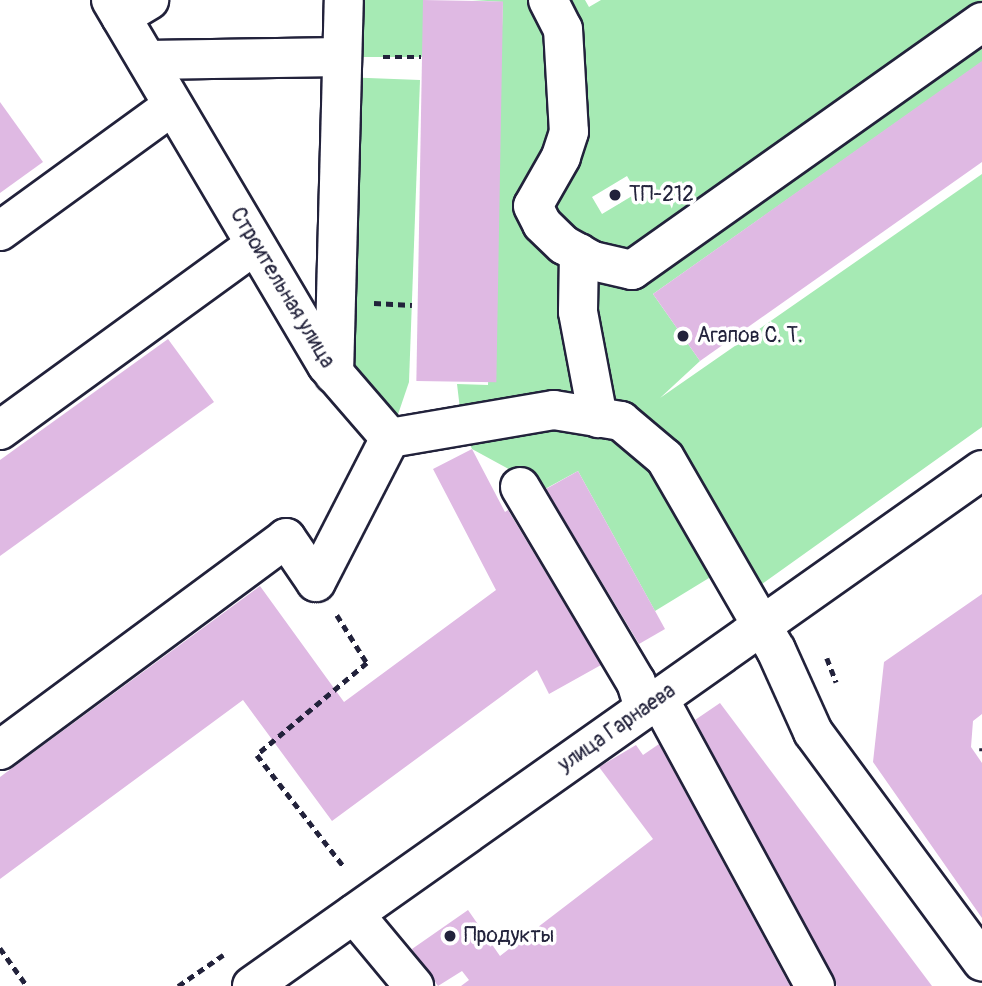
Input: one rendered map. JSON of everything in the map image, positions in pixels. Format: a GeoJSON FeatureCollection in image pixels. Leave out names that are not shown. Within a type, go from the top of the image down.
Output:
{"type":"FeatureCollection","features":[{"type":"Feature","properties":{"kind":"street"},"geometry":{"type":"LineString","coordinates":[[334,374],[344,0]]}},
{"type":"Feature","properties":{"kind":"street"},"geometry":{"type":"LineString","coordinates":[[548,0],[563,29],[569,132],[561,157],[533,206],[542,224],[579,253],[632,270],[982,22]]}},
{"type":"Feature","properties":{"kind":"street","name":"Строительная улица"},"geometry":{"type":"LineString","coordinates":[[127,6],[147,60],[255,245],[334,374],[390,438]]}},
{"type":"Feature","properties":{"kind":"street"},"geometry":{"type":"LineString","coordinates":[[147,60],[342,57]]}},
{"type":"Feature","properties":{"kind":"street"},"geometry":{"type":"LineString","coordinates":[[0,231],[172,106]]}},
{"type":"Feature","properties":{"kind":"street"},"geometry":{"type":"LineString","coordinates":[[0,430],[255,245]]}},
{"type":"Feature","properties":{"kind":"street"},"geometry":{"type":"LineString","coordinates":[[579,253],[578,312],[598,418]]}},
{"type":"Feature","properties":{"kind":"street"},"geometry":{"type":"LineString","coordinates":[[0,750],[286,538],[316,582],[390,438],[554,410],[621,421],[664,458],[760,627],[776,650],[813,732],[982,961]]}},
{"type":"Feature","properties":{"kind":"street","name":"улица Гарнаева"},"geometry":{"type":"LineString","coordinates":[[253,986],[982,470]]}},
{"type":"Feature","properties":{"kind":"street"},"geometry":{"type":"LineString","coordinates":[[520,486],[815,986]]}},
{"type":"Feature","properties":{"kind":"street"},"geometry":{"type":"LineString","coordinates":[[354,914],[414,986]]}},
{"type":"Feature","properties":{"kind":"path"},"geometry":{"type":"LineString","coordinates":[[316,582],[367,663],[257,755],[345,868]]}},
{"type":"Feature","properties":{"kind":"path"},"geometry":{"type":"LineString","coordinates":[[0,948],[27,986]]}},
{"type":"Feature","properties":{"kind":"green space"},"geometry":{"type":"Polygon","coordinates":[[[344,0],[423,0],[423,57],[344,57],[344,0]]]}},
{"type":"Feature","properties":{"kind":"green space"},"geometry":{"type":"Polygon","coordinates":[[[472,0],[585,0],[589,7],[601,0],[982,0],[982,62],[653,294],[700,361],[660,398],[982,174],[982,427],[762,584],[745,556],[655,611],[578,471],[545,489],[472,449],[462,426],[457,384],[488,385],[503,2],[472,0]],[[627,176],[592,197],[602,214],[637,193],[627,176]]]}},
{"type":"Feature","properties":{"kind":"green space"},"geometry":{"type":"Polygon","coordinates":[[[342,77],[420,80],[409,382],[390,438],[334,374],[342,77]]]}},
{"type":"Feature","properties":{"kind":"building"},"geometry":{"type":"Polygon","coordinates":[[[423,0],[503,1],[496,382],[416,381],[423,0]]]}},
{"type":"Feature","properties":{"kind":"building"},"geometry":{"type":"Polygon","coordinates":[[[982,61],[982,162],[700,361],[653,294],[982,61]]]}},
{"type":"Feature","properties":{"kind":"building"},"geometry":{"type":"Polygon","coordinates":[[[0,102],[43,162],[0,193],[0,102]]]}},
{"type":"Feature","properties":{"kind":"building"},"geometry":{"type":"Polygon","coordinates":[[[168,339],[214,402],[0,556],[0,460],[168,339]]]}},
{"type":"Feature","properties":{"kind":"building"},"geometry":{"type":"Polygon","coordinates":[[[472,449],[505,512],[508,510],[601,665],[549,694],[537,670],[332,821],[243,700],[0,879],[0,777],[260,586],[344,702],[496,590],[433,469],[472,449]]]}},
{"type":"Feature","properties":{"kind":"building"},"geometry":{"type":"Polygon","coordinates":[[[578,471],[665,629],[639,644],[546,489],[578,471]]]}},
{"type":"Feature","properties":{"kind":"building"},"geometry":{"type":"Polygon","coordinates":[[[982,594],[982,714],[973,721],[971,747],[982,763],[982,918],[873,762],[884,662],[982,594]]]}},
{"type":"Feature","properties":{"kind":"building"},"geometry":{"type":"Polygon","coordinates":[[[720,703],[932,986],[837,986],[695,720],[720,703]]]}},
{"type":"Feature","properties":{"kind":"building"},"geometry":{"type":"Polygon","coordinates":[[[659,744],[790,986],[461,986],[469,980],[462,971],[438,986],[412,949],[468,910],[500,956],[653,839],[599,767],[636,745],[643,755],[659,744]]]}},
{"type":"Feature","properties":{"kind":"place","name":"ТП-212"},"geometry":{"type":"Point","coordinates":[615,195]}},
{"type":"Feature","properties":{"kind":"place","name":"Агапов С. Т."},"geometry":{"type":"Point","coordinates":[683,336]}},
{"type":"Feature","properties":{"kind":"place","name":"Продукты"},"geometry":{"type":"Point","coordinates":[450,936]}}]}
